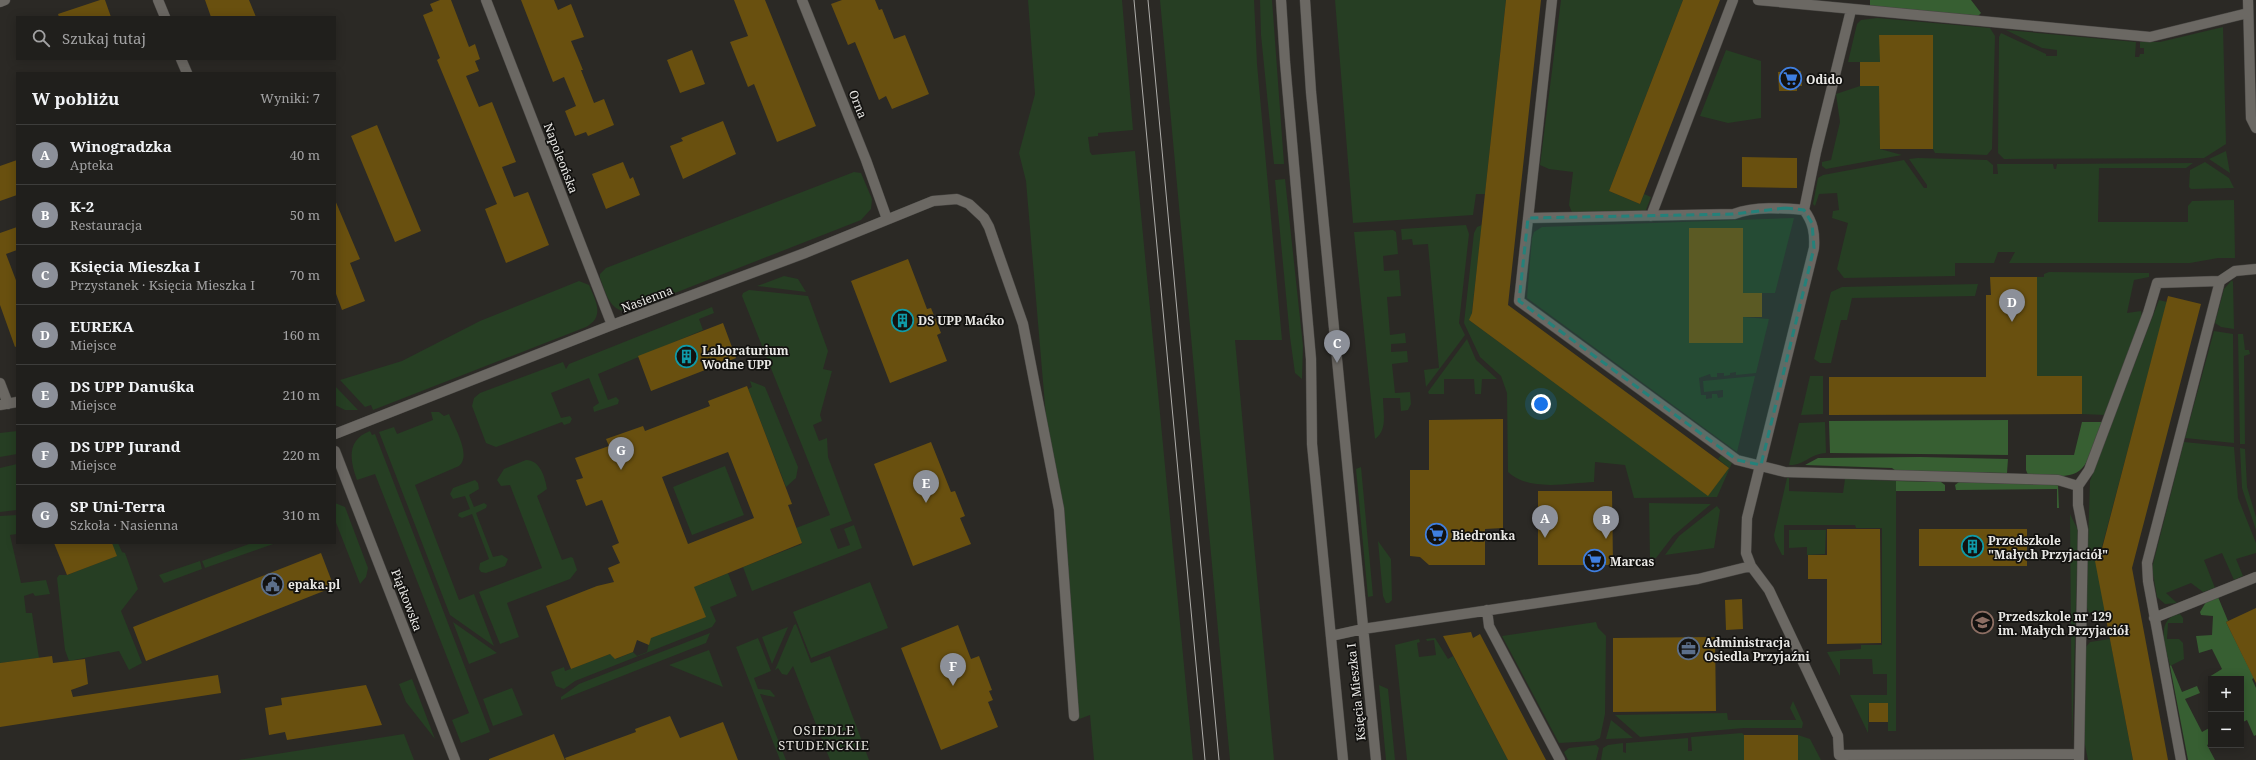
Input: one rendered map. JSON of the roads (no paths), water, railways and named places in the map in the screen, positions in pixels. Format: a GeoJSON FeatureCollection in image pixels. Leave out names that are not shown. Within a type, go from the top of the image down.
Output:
{"type":"FeatureCollection","features":[{"type":"Feature","properties":{"kind":"street"},"geometry":{"type":"LineString","coordinates":[[0,2],[5,0]]}},
{"type":"Feature","properties":{"kind":"street"},"geometry":{"type":"LineString","coordinates":[[158,0],[165,16]]}},
{"type":"Feature","properties":{"kind":"street","name":"Napoleońska"},"geometry":{"type":"LineString","coordinates":[[486,0],[612,325]]}},
{"type":"Feature","properties":{"kind":"street","name":"Orna"},"geometry":{"type":"LineString","coordinates":[[802,0],[866,160],[887,219]]}},
{"type":"Feature","properties":{"kind":"street","name":"Księcia Mieszka I"},"geometry":{"type":"LineString","coordinates":[[1281,0],[1311,359],[1312,444],[1343,760]]}},
{"type":"Feature","properties":{"kind":"street","name":"Księcia Mieszka I"},"geometry":{"type":"LineString","coordinates":[[1305,0],[1311,100],[1376,760]]}},
{"type":"Feature","properties":{"kind":"street"},"geometry":{"type":"LineString","coordinates":[[1552,0],[1519,301],[1737,460],[1785,472],[2058,480],[2078,486]]}},
{"type":"Feature","properties":{"kind":"street"},"geometry":{"type":"LineString","coordinates":[[1651,216],[1734,0]]}},
{"type":"Feature","properties":{"kind":"street"},"geometry":{"type":"LineString","coordinates":[[1758,0],[1851,10],[2150,37],[2248,13]]}},
{"type":"Feature","properties":{"kind":"street"},"geometry":{"type":"LineString","coordinates":[[2248,0],[2251,118],[2256,128]]}},
{"type":"Feature","properties":{"kind":"street"},"geometry":{"type":"LineString","coordinates":[[1851,10],[1804,210],[1812,223],[1815,235],[1814,248],[1747,518],[1745,540],[1746,553],[1751,566],[1769,590],[1838,736],[1839,758],[2078,757],[2083,530],[2078,505],[2078,486],[2089,470],[2148,313],[2157,283],[2220,281],[2235,271],[2256,269]]}},
{"type":"Feature","properties":{"kind":"street"},"geometry":{"type":"LineString","coordinates":[[181,60],[186,72]]}},
{"type":"Feature","properties":{"kind":"street","name":"Nasienna"},"geometry":{"type":"LineString","coordinates":[[336,434],[612,325],[805,253],[887,219],[942,199],[957,199],[969,204],[984,218],[989,227],[1023,324],[1059,509],[1074,716]]}},
{"type":"Feature","properties":{"kind":"street"},"geometry":{"type":"LineString","coordinates":[[1528,218],[1734,214],[1744,210],[1785,208],[1804,210]]}},
{"type":"Feature","properties":{"kind":"street"},"geometry":{"type":"LineString","coordinates":[[2181,760],[2154,618],[2147,576],[2147,563],[2220,281]]}},
{"type":"Feature","properties":{"kind":"street"},"geometry":{"type":"LineString","coordinates":[[0,383],[8,404]]}},
{"type":"Feature","properties":{"kind":"street","name":"Piątkowska"},"geometry":{"type":"LineString","coordinates":[[336,453],[455,760]]}},
{"type":"Feature","properties":{"kind":"street"},"geometry":{"type":"LineString","coordinates":[[1331,636],[1363,629],[1698,579],[1751,566]]}},
{"type":"Feature","properties":{"kind":"street"},"geometry":{"type":"LineString","coordinates":[[2154,618],[2256,577]]}},
{"type":"Feature","properties":{"kind":"street"},"geometry":{"type":"LineString","coordinates":[[1487,610],[1490,626],[1560,760]]}},
{"type":"Feature","properties":{"kind":"tram line"},"geometry":{"type":"LineString","coordinates":[[1134,0],[1205,760]]}},
{"type":"Feature","properties":{"kind":"tram line"},"geometry":{"type":"LineString","coordinates":[[1148,0],[1219,760]]}},
{"type":"Feature","properties":{"kind":"place","name":"Odido"},"geometry":{"type":"Point","coordinates":[1790,79]}},
{"type":"Feature","properties":{"kind":"place","name":"DS UPP Maćko"},"geometry":{"type":"Point","coordinates":[903,320]}},
{"type":"Feature","properties":{"kind":"place","name":"EUREKA"},"geometry":{"type":"Point","coordinates":[2012,322]}},
{"type":"Feature","properties":{"kind":"place","name":"Laboraturium Wodne UPP"},"geometry":{"type":"Point","coordinates":[687,357]}},
{"type":"Feature","properties":{"kind":"place","name":"Księcia Mieszka I"},"geometry":{"type":"Point","coordinates":[1337,363]}},
{"type":"Feature","properties":{"kind":"place","name":"SP Uni-Terra"},"geometry":{"type":"Point","coordinates":[621,470]}},
{"type":"Feature","properties":{"kind":"place","name":"DS UPP Danuśka"},"geometry":{"type":"Point","coordinates":[926,503]}},
{"type":"Feature","properties":{"kind":"place","name":"Biedronka"},"geometry":{"type":"Point","coordinates":[1436,535]}},
{"type":"Feature","properties":{"kind":"place","name":"Winogradzka"},"geometry":{"type":"Point","coordinates":[1545,538]}},
{"type":"Feature","properties":{"kind":"place","name":"K-2"},"geometry":{"type":"Point","coordinates":[1606,539]}},
{"type":"Feature","properties":{"kind":"place","name":"Przedszkole \"Małych Przyjaciół\""},"geometry":{"type":"Point","coordinates":[1973,547]}},
{"type":"Feature","properties":{"kind":"place","name":"Marcas"},"geometry":{"type":"Point","coordinates":[1595,561]}},
{"type":"Feature","properties":{"kind":"place","name":"epaka.pl"},"geometry":{"type":"Point","coordinates":[272,584]}},
{"type":"Feature","properties":{"kind":"place","name":"Przedszkole nr 129 im. Małych Przyjaciół"},"geometry":{"type":"Point","coordinates":[1983,623]}},
{"type":"Feature","properties":{"kind":"place","name":"Administracja Osiedla Przyjaźni"},"geometry":{"type":"Point","coordinates":[1688,649]}},
{"type":"Feature","properties":{"kind":"place","name":"DS UPP Jurand"},"geometry":{"type":"Point","coordinates":[953,686]}},
{"type":"Feature","properties":{"kind":"district","name":"OSIEDLE STUDENCKIE"},"geometry":{"type":"Point","coordinates":[824,738]}}]}
